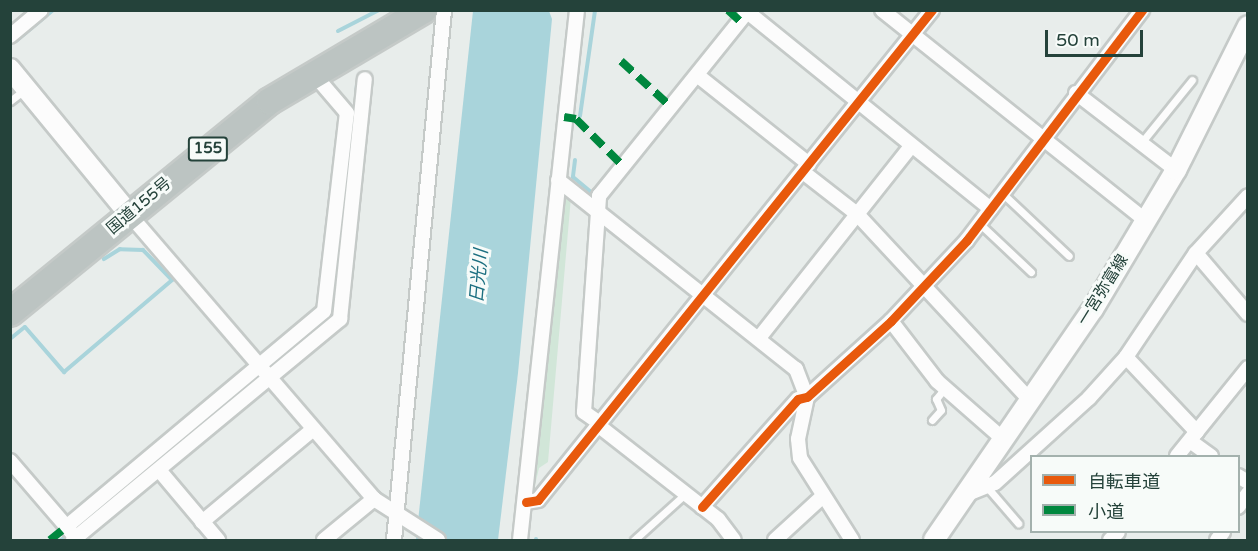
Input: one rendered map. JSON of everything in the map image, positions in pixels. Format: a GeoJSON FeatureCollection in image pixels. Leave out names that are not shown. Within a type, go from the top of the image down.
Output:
{"type":"FeatureCollection","features":[{"type":"Feature","properties":{"kind":"highway","name":"国道155号"},"geometry":{"type":"LineString","coordinates":[[10,312],[230,131],[312,72],[424,10]]}},
{"type":"Feature","properties":{"kind":"main road","name":"一宮弥富線"},"geometry":{"type":"LineString","coordinates":[[934,540],[1031,400],[1146,221],[1176,170],[1248,26]]}},
{"type":"Feature","properties":{"kind":"main road"},"geometry":{"type":"LineString","coordinates":[[10,69],[129,214]]}},
{"type":"Feature","properties":{"kind":"street"},"geometry":{"type":"LineString","coordinates":[[10,36],[41,10]]}},
{"type":"Feature","properties":{"kind":"street"},"geometry":{"type":"LineString","coordinates":[[394,540],[399,515],[444,10]]}},
{"type":"Feature","properties":{"kind":"street"},"geometry":{"type":"LineString","coordinates":[[520,540],[526,502],[577,10]]}},
{"type":"Feature","properties":{"kind":"street"},"geometry":{"type":"LineString","coordinates":[[882,10],[1146,221]]}},
{"type":"Feature","properties":{"kind":"street"},"geometry":{"type":"LineString","coordinates":[[526,502],[538,500],[600,425],[932,10]]}},
{"type":"Feature","properties":{"kind":"street"},"geometry":{"type":"LineString","coordinates":[[702,507],[798,399],[807,398],[923,289],[980,224],[1000,191],[1142,10]]}},
{"type":"Feature","properties":{"kind":"street"},"geometry":{"type":"LineString","coordinates":[[734,540],[702,507],[584,412],[599,196],[746,11],[991,209]]}},
{"type":"Feature","properties":{"kind":"street"},"geometry":{"type":"LineString","coordinates":[[66,527],[324,311],[347,113],[312,72]]}},
{"type":"Feature","properties":{"kind":"street"},"geometry":{"type":"LineString","coordinates":[[697,75],[857,214],[923,289],[1031,400]]}},
{"type":"Feature","properties":{"kind":"street"},"geometry":{"type":"LineString","coordinates":[[10,461],[75,539],[340,319],[365,79]]}},
{"type":"Feature","properties":{"kind":"street"},"geometry":{"type":"LineString","coordinates":[[1076,93],[1176,170]]}},
{"type":"Feature","properties":{"kind":"street"},"geometry":{"type":"LineString","coordinates":[[333,97],[363,101]]}},
{"type":"Feature","properties":{"kind":"street"},"geometry":{"type":"LineString","coordinates":[[759,338],[911,146]]}},
{"type":"Feature","properties":{"kind":"street"},"geometry":{"type":"LineString","coordinates":[[558,180],[796,369],[807,398],[798,439],[800,458],[822,497],[852,540]]}},
{"type":"Feature","properties":{"kind":"street"},"geometry":{"type":"LineString","coordinates":[[965,495],[987,487],[1057,431],[1125,357],[1196,253],[1248,196]]}},
{"type":"Feature","properties":{"kind":"street"},"geometry":{"type":"LineString","coordinates":[[129,214],[268,380],[374,500],[438,540]]}},
{"type":"Feature","properties":{"kind":"street"},"geometry":{"type":"LineString","coordinates":[[1196,253],[1248,314]]}},
{"type":"Feature","properties":{"kind":"street"},"geometry":{"type":"LineString","coordinates":[[891,321],[945,388],[1003,439]]}},
{"type":"Feature","properties":{"kind":"street"},"geometry":{"type":"LineString","coordinates":[[1125,357],[1210,455]]}},
{"type":"Feature","properties":{"kind":"street"},"geometry":{"type":"LineString","coordinates":[[1179,455],[1248,368]]}},
{"type":"Feature","properties":{"kind":"street"},"geometry":{"type":"LineString","coordinates":[[202,522],[312,430]]}},
{"type":"Feature","properties":{"kind":"street"},"geometry":{"type":"LineString","coordinates":[[159,470],[218,540]]}},
{"type":"Feature","properties":{"kind":"street"},"geometry":{"type":"LineString","coordinates":[[775,540],[822,497]]}},
{"type":"Feature","properties":{"kind":"street"},"geometry":{"type":"LineString","coordinates":[[324,540],[374,500]]}},
{"type":"Feature","properties":{"kind":"lane"},"geometry":{"type":"LineString","coordinates":[[1141,143],[1192,80]]}},
{"type":"Feature","properties":{"kind":"lane"},"geometry":{"type":"LineString","coordinates":[[10,101],[26,88]]}},
{"type":"Feature","properties":{"kind":"lane"},"geometry":{"type":"LineString","coordinates":[[1000,191],[1069,256]]}},
{"type":"Feature","properties":{"kind":"lane"},"geometry":{"type":"LineString","coordinates":[[980,224],[1031,272]]}},
{"type":"Feature","properties":{"kind":"lane"},"geometry":{"type":"LineString","coordinates":[[932,420],[941,410],[936,399],[945,388]]}},
{"type":"Feature","properties":{"kind":"lane"},"geometry":{"type":"LineString","coordinates":[[987,487],[1018,523]]}},
{"type":"Feature","properties":{"kind":"lane"},"geometry":{"type":"LineString","coordinates":[[634,540],[686,494]]}},
{"type":"Feature","properties":{"kind":"green space"},"geometry":{"type":"Polygon","coordinates":[[[563,192],[571,197],[548,462],[539,468],[533,494],[563,192]]]}},
{"type":"Feature","properties":{"kind":"water","name":"日光川"},"geometry":{"type":"Polygon","coordinates":[[[473,11],[549,11],[552,19],[518,373],[498,540],[416,540],[473,11]]]}},
{"type":"Feature","properties":{"kind":"waterway"},"geometry":{"type":"LineString","coordinates":[[16,41],[53,10]]}},
{"type":"Feature","properties":{"kind":"waterway"},"geometry":{"type":"LineString","coordinates":[[338,31],[379,10]]}},
{"type":"Feature","properties":{"kind":"waterway"},"geometry":{"type":"LineString","coordinates":[[580,116],[595,10]]}},
{"type":"Feature","properties":{"kind":"waterway"},"geometry":{"type":"LineString","coordinates":[[356,96],[357,84]]}},
{"type":"Feature","properties":{"kind":"waterway"},"geometry":{"type":"LineString","coordinates":[[277,362],[332,316],[355,105]]}},
{"type":"Feature","properties":{"kind":"waterway"},"geometry":{"type":"LineString","coordinates":[[575,160],[573,177],[592,193]]}},
{"type":"Feature","properties":{"kind":"waterway"},"geometry":{"type":"LineString","coordinates":[[10,339],[25,327],[64,372],[172,280],[143,250],[120,249],[104,259]]}},
{"type":"Feature","properties":{"kind":"waterway"},"geometry":{"type":"LineString","coordinates":[[75,529],[250,383]]}},
{"type":"Feature","properties":{"kind":"waterway"},"geometry":{"type":"LineString","coordinates":[[61,540],[65,537]]}},
{"type":"Feature","properties":{"kind":"marked path"},"geometry":{"type":"LineString","coordinates":[[728,10],[740,21]]}},
{"type":"Feature","properties":{"kind":"marked path"},"geometry":{"type":"LineString","coordinates":[[621,61],[671,107]]}},
{"type":"Feature","properties":{"kind":"marked path"},"geometry":{"type":"LineString","coordinates":[[564,117],[576,119],[623,166]]}},
{"type":"Feature","properties":{"kind":"marked path"},"geometry":{"type":"LineString","coordinates":[[50,540],[66,527]]}},
{"type":"Feature","properties":{"kind":"cycle path"},"geometry":{"type":"LineString","coordinates":[[526,502],[538,500],[932,10]]}},
{"type":"Feature","properties":{"kind":"cycle path"},"geometry":{"type":"LineString","coordinates":[[702,507],[798,399],[807,397],[891,321],[967,240],[1142,10]]}}]}
